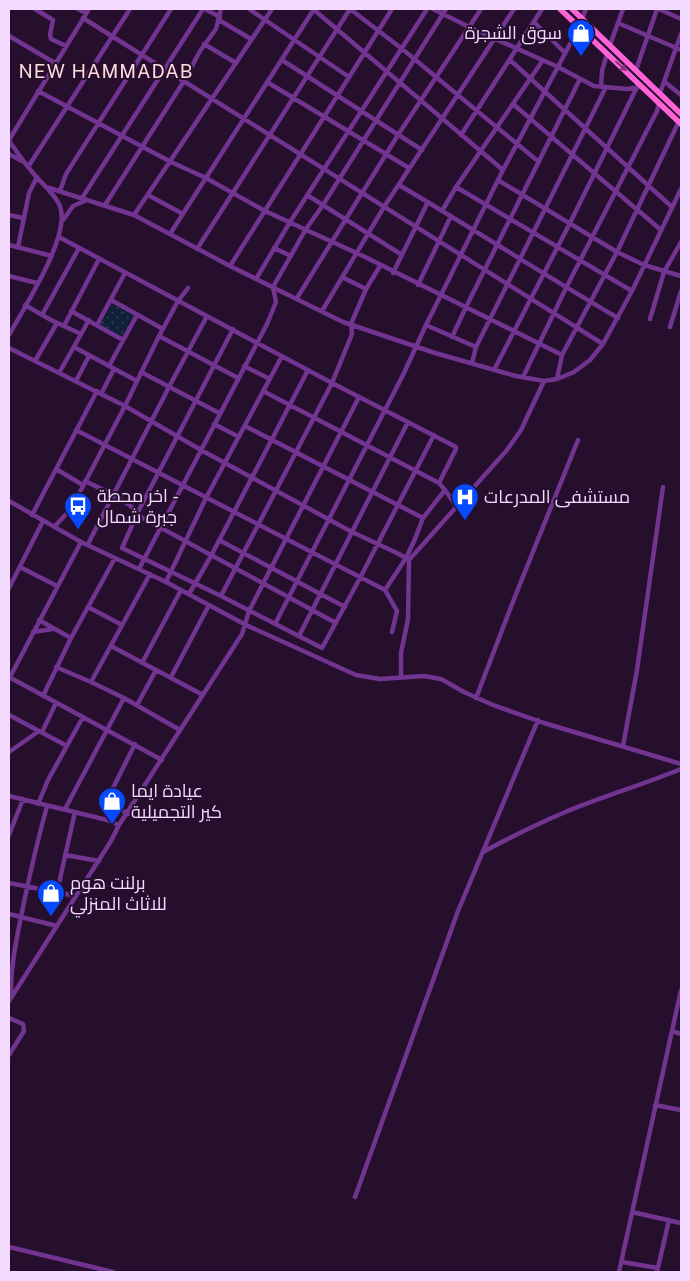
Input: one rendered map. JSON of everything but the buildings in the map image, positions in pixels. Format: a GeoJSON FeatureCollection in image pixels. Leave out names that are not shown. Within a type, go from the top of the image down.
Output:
{"type":"FeatureCollection","features":[{"type":"Feature","properties":{"kind":"main road"},"geometry":{"type":"LineString","coordinates":[[560,9],[639,87],[680,122]]}},
{"type":"Feature","properties":{"kind":"main road"},"geometry":{"type":"LineString","coordinates":[[572,9],[681,114]]}},
{"type":"Feature","properties":{"kind":"street"},"geometry":{"type":"LineString","coordinates":[[35,9],[53,20],[51,39],[66,46]]}},
{"type":"Feature","properties":{"kind":"street"},"geometry":{"type":"LineString","coordinates":[[78,9],[142,55],[603,344]]}},
{"type":"Feature","properties":{"kind":"street"},"geometry":{"type":"LineString","coordinates":[[28,167],[130,9]]}},
{"type":"Feature","properties":{"kind":"street"},"geometry":{"type":"LineString","coordinates":[[60,191],[66,174],[172,9]]}},
{"type":"Feature","properties":{"kind":"street"},"geometry":{"type":"LineString","coordinates":[[82,198],[204,9],[251,39]]}},
{"type":"Feature","properties":{"kind":"street"},"geometry":{"type":"LineString","coordinates":[[105,205],[184,81],[204,44],[216,29],[222,9]]}},
{"type":"Feature","properties":{"kind":"street"},"geometry":{"type":"LineString","coordinates":[[249,9],[349,77]]}},
{"type":"Feature","properties":{"kind":"street"},"geometry":{"type":"LineString","coordinates":[[134,215],[272,9]]}},
{"type":"Feature","properties":{"kind":"street"},"geometry":{"type":"LineString","coordinates":[[170,234],[314,9],[503,170]]}},
{"type":"Feature","properties":{"kind":"street"},"geometry":{"type":"LineString","coordinates":[[197,249],[350,9],[401,48],[539,162]]}},
{"type":"Feature","properties":{"kind":"street"},"geometry":{"type":"LineString","coordinates":[[230,266],[392,9]]}},
{"type":"Feature","properties":{"kind":"street"},"geometry":{"type":"LineString","coordinates":[[256,278],[427,9]]}},
{"type":"Feature","properties":{"kind":"street"},"geometry":{"type":"LineString","coordinates":[[433,9],[558,67],[594,86],[626,89],[639,87]]}},
{"type":"Feature","properties":{"kind":"street"},"geometry":{"type":"LineString","coordinates":[[140,569],[273,311],[276,302],[273,287],[306,230],[323,206],[446,9]]}},
{"type":"Feature","properties":{"kind":"street"},"geometry":{"type":"LineString","coordinates":[[297,298],[398,135],[481,9]]}},
{"type":"Feature","properties":{"kind":"street"},"geometry":{"type":"LineString","coordinates":[[322,312],[384,207],[514,9]]}},
{"type":"Feature","properties":{"kind":"street"},"geometry":{"type":"LineString","coordinates":[[461,135],[542,9]]}},
{"type":"Feature","properties":{"kind":"street"},"geometry":{"type":"LineString","coordinates":[[275,624],[403,375],[516,144],[566,53],[586,9]]}},
{"type":"Feature","properties":{"kind":"street"},"geometry":{"type":"LineString","coordinates":[[610,45],[623,9]]}},
{"type":"Feature","properties":{"kind":"street"},"geometry":{"type":"LineString","coordinates":[[636,70],[658,9],[681,19]]}},
{"type":"Feature","properties":{"kind":"street"},"geometry":{"type":"LineString","coordinates":[[9,335],[52,256],[59,237],[62,221],[59,204],[23,161],[9,140],[86,13]]}},
{"type":"Feature","properties":{"kind":"street"},"geometry":{"type":"LineString","coordinates":[[534,22],[566,53]]}},
{"type":"Feature","properties":{"kind":"street"},"geometry":{"type":"LineString","coordinates":[[618,23],[679,49]]}},
{"type":"Feature","properties":{"kind":"street"},"geometry":{"type":"LineString","coordinates":[[660,93],[679,49],[681,34]]}},
{"type":"Feature","properties":{"kind":"street"},"geometry":{"type":"LineString","coordinates":[[9,36],[55,63]]}},
{"type":"Feature","properties":{"kind":"street"},"geometry":{"type":"LineString","coordinates":[[204,44],[236,63]]}},
{"type":"Feature","properties":{"kind":"street"},"geometry":{"type":"LineString","coordinates":[[472,363],[476,347],[489,319],[586,129],[604,87],[602,71],[607,54]]}},
{"type":"Feature","properties":{"kind":"street"},"geometry":{"type":"LineString","coordinates":[[282,60],[422,150]]}},
{"type":"Feature","properties":{"kind":"street"},"geometry":{"type":"LineString","coordinates":[[510,60],[672,207]]}},
{"type":"Feature","properties":{"kind":"street"},"geometry":{"type":"LineString","coordinates":[[442,211],[456,187],[543,60]]}},
{"type":"Feature","properties":{"kind":"street"},"geometry":{"type":"LineString","coordinates":[[452,337],[580,80]]}},
{"type":"Feature","properties":{"kind":"street"},"geometry":{"type":"LineString","coordinates":[[267,82],[410,168]]}},
{"type":"Feature","properties":{"kind":"street"},"geometry":{"type":"LineString","coordinates":[[665,82],[681,95]]}},
{"type":"Feature","properties":{"kind":"street"},"geometry":{"type":"LineString","coordinates":[[494,370],[639,87]]}},
{"type":"Feature","properties":{"kind":"street"},"geometry":{"type":"LineString","coordinates":[[38,91],[142,147],[206,178],[265,211],[562,355]]}},
{"type":"Feature","properties":{"kind":"street"},"geometry":{"type":"LineString","coordinates":[[523,377],[566,288],[657,111],[658,102]]}},
{"type":"Feature","properties":{"kind":"street"},"geometry":{"type":"LineString","coordinates":[[513,104],[661,230]]}},
{"type":"Feature","properties":{"kind":"street"},"geometry":{"type":"LineString","coordinates":[[557,378],[562,355],[617,252],[680,122]]}},
{"type":"Feature","properties":{"kind":"street"},"geometry":{"type":"LineString","coordinates":[[9,162],[10,155],[23,161]]}},
{"type":"Feature","properties":{"kind":"street"},"geometry":{"type":"LineString","coordinates":[[18,247],[29,194],[37,178]]}},
{"type":"Feature","properties":{"kind":"street"},"geometry":{"type":"LineString","coordinates":[[498,180],[617,252],[644,265],[681,276]]}},
{"type":"Feature","properties":{"kind":"street"},"geometry":{"type":"LineString","coordinates":[[399,185],[618,318]]}},
{"type":"Feature","properties":{"kind":"street"},"geometry":{"type":"LineString","coordinates":[[46,187],[134,215],[230,266],[322,312],[351,324],[416,347],[494,370],[544,380],[557,378],[579,369],[603,344],[632,291],[681,189]]}},
{"type":"Feature","properties":{"kind":"street"},"geometry":{"type":"LineString","coordinates":[[456,187],[632,291]]}},
{"type":"Feature","properties":{"kind":"street"},"geometry":{"type":"LineString","coordinates":[[148,195],[183,214]]}},
{"type":"Feature","properties":{"kind":"street"},"geometry":{"type":"LineString","coordinates":[[307,195],[402,255]]}},
{"type":"Feature","properties":{"kind":"street"},"geometry":{"type":"LineString","coordinates":[[62,221],[73,206],[88,200]]}},
{"type":"Feature","properties":{"kind":"street"},"geometry":{"type":"LineString","coordinates":[[393,273],[428,202]]}},
{"type":"Feature","properties":{"kind":"street"},"geometry":{"type":"LineString","coordinates":[[9,215],[23,218]]}},
{"type":"Feature","properties":{"kind":"street"},"geometry":{"type":"LineString","coordinates":[[418,285],[451,216]]}},
{"type":"Feature","properties":{"kind":"street"},"geometry":{"type":"LineString","coordinates":[[59,237],[456,448],[439,483]]}},
{"type":"Feature","properties":{"kind":"street"},"geometry":{"type":"LineString","coordinates":[[650,319],[664,272],[681,242]]}},
{"type":"Feature","properties":{"kind":"street"},"geometry":{"type":"LineString","coordinates":[[9,245],[52,256]]}},
{"type":"Feature","properties":{"kind":"street"},"geometry":{"type":"LineString","coordinates":[[42,315],[79,248]]}},
{"type":"Feature","properties":{"kind":"street"},"geometry":{"type":"LineString","coordinates":[[274,248],[291,256]]}},
{"type":"Feature","properties":{"kind":"street"},"geometry":{"type":"LineString","coordinates":[[64,326],[99,259]]}},
{"type":"Feature","properties":{"kind":"street"},"geometry":{"type":"LineString","coordinates":[[221,596],[332,383],[352,334],[351,324],[366,288],[380,266]]}},
{"type":"Feature","properties":{"kind":"street"},"geometry":{"type":"LineString","coordinates":[[97,325],[126,273]]}},
{"type":"Feature","properties":{"kind":"street"},"geometry":{"type":"LineString","coordinates":[[9,276],[37,283]]}},
{"type":"Feature","properties":{"kind":"street"},"geometry":{"type":"LineString","coordinates":[[342,277],[366,288]]}},
{"type":"Feature","properties":{"kind":"street"},"geometry":{"type":"LineString","coordinates":[[54,526],[68,512],[125,406],[163,328],[178,301],[188,288]]}},
{"type":"Feature","properties":{"kind":"street"},"geometry":{"type":"LineString","coordinates":[[670,327],[681,292]]}},
{"type":"Feature","properties":{"kind":"street"},"geometry":{"type":"LineString","coordinates":[[111,300],[163,328]]}},
{"type":"Feature","properties":{"kind":"street"},"geometry":{"type":"LineString","coordinates":[[25,305],[57,323],[82,334]]}},
{"type":"Feature","properties":{"kind":"street"},"geometry":{"type":"LineString","coordinates":[[71,311],[123,340]]}},
{"type":"Feature","properties":{"kind":"street"},"geometry":{"type":"LineString","coordinates":[[32,515],[76,430],[99,392],[137,315]]}},
{"type":"Feature","properties":{"kind":"street"},"geometry":{"type":"LineString","coordinates":[[88,544],[207,316]]}},
{"type":"Feature","properties":{"kind":"street"},"geometry":{"type":"LineString","coordinates":[[59,373],[89,320]]}},
{"type":"Feature","properties":{"kind":"street"},"geometry":{"type":"LineString","coordinates":[[35,362],[57,323]]}},
{"type":"Feature","properties":{"kind":"street"},"geometry":{"type":"LineString","coordinates":[[426,325],[476,347]]}},
{"type":"Feature","properties":{"kind":"street"},"geometry":{"type":"LineString","coordinates":[[233,330],[195,400],[138,512],[122,548],[322,648],[434,435]]}},
{"type":"Feature","properties":{"kind":"street"},"geometry":{"type":"LineString","coordinates":[[159,336],[238,378]]}},
{"type":"Feature","properties":{"kind":"street"},"geometry":{"type":"LineString","coordinates":[[9,348],[99,392],[177,437],[328,519],[407,559]]}},
{"type":"Feature","properties":{"kind":"street"},"geometry":{"type":"LineString","coordinates":[[74,348],[137,380]]}},
{"type":"Feature","properties":{"kind":"street"},"geometry":{"type":"LineString","coordinates":[[76,381],[89,356]]}},
{"type":"Feature","properties":{"kind":"street"},"geometry":{"type":"LineString","coordinates":[[166,582],[206,498],[282,356]]}},
{"type":"Feature","properties":{"kind":"street"},"geometry":{"type":"LineString","coordinates":[[244,366],[270,379]]}},
{"type":"Feature","properties":{"kind":"street"},"geometry":{"type":"LineString","coordinates":[[189,594],[211,556],[308,370]]}},
{"type":"Feature","properties":{"kind":"street"},"geometry":{"type":"LineString","coordinates":[[141,372],[220,413]]}},
{"type":"Feature","properties":{"kind":"street"},"geometry":{"type":"LineString","coordinates":[[384,590],[407,559],[512,443],[521,430],[544,380]]}},
{"type":"Feature","properties":{"kind":"street"},"geometry":{"type":"LineString","coordinates":[[263,391],[439,483],[456,506]]}},
{"type":"Feature","properties":{"kind":"street"},"geometry":{"type":"LineString","coordinates":[[10,1000],[99,861],[119,824],[128,814],[242,634],[249,611],[359,397]]}},
{"type":"Feature","properties":{"kind":"street"},"geometry":{"type":"LineString","coordinates":[[299,636],[408,422]]}},
{"type":"Feature","properties":{"kind":"street"},"geometry":{"type":"LineString","coordinates":[[214,424],[239,437]]}},
{"type":"Feature","properties":{"kind":"street"},"geometry":{"type":"LineString","coordinates":[[245,426],[423,518]]}},
{"type":"Feature","properties":{"kind":"street"},"geometry":{"type":"LineString","coordinates":[[76,430],[384,590],[397,611],[392,632]]}},
{"type":"Feature","properties":{"kind":"street"},"geometry":{"type":"LineString","coordinates":[[476,698],[519,585],[578,440]]}},
{"type":"Feature","properties":{"kind":"street"},"geometry":{"type":"LineString","coordinates":[[56,469],[112,495],[138,512],[141,517],[336,623]]}},
{"type":"Feature","properties":{"kind":"street"},"geometry":{"type":"LineString","coordinates":[[623,746],[637,670],[663,488]]}},
{"type":"Feature","properties":{"kind":"street"},"geometry":{"type":"LineString","coordinates":[[401,677],[401,653],[408,619],[407,559],[423,518],[445,490]]}},
{"type":"Feature","properties":{"kind":"street"},"geometry":{"type":"LineString","coordinates":[[10,504],[81,542],[166,582],[246,625],[356,675],[380,679],[424,676],[442,679],[476,698],[538,720],[681,764]]}},
{"type":"Feature","properties":{"kind":"street"},"geometry":{"type":"LineString","coordinates":[[9,588],[43,521]]}},
{"type":"Feature","properties":{"kind":"street"},"geometry":{"type":"LineString","coordinates":[[219,540],[345,606]]}},
{"type":"Feature","properties":{"kind":"street"},"geometry":{"type":"LineString","coordinates":[[81,542],[9,678],[162,760]]}},
{"type":"Feature","properties":{"kind":"street"},"geometry":{"type":"LineString","coordinates":[[43,696],[56,666],[115,558]]}},
{"type":"Feature","properties":{"kind":"street"},"geometry":{"type":"LineString","coordinates":[[20,567],[57,586]]}},
{"type":"Feature","properties":{"kind":"street"},"geometry":{"type":"LineString","coordinates":[[92,682],[150,574]]}},
{"type":"Feature","properties":{"kind":"street"},"geometry":{"type":"LineString","coordinates":[[142,663],[181,590]]}},
{"type":"Feature","properties":{"kind":"street"},"geometry":{"type":"LineString","coordinates":[[171,678],[209,605]]}},
{"type":"Feature","properties":{"kind":"street"},"geometry":{"type":"LineString","coordinates":[[88,607],[122,625]]}},
{"type":"Feature","properties":{"kind":"street"},"geometry":{"type":"LineString","coordinates":[[39,620],[72,638]]}},
{"type":"Feature","properties":{"kind":"street"},"geometry":{"type":"LineString","coordinates":[[33,632],[54,629]]}},
{"type":"Feature","properties":{"kind":"street"},"geometry":{"type":"LineString","coordinates":[[111,646],[203,695]]}},
{"type":"Feature","properties":{"kind":"street"},"geometry":{"type":"LineString","coordinates":[[56,666],[124,698],[180,730]]}},
{"type":"Feature","properties":{"kind":"street"},"geometry":{"type":"LineString","coordinates":[[137,705],[156,670]]}},
{"type":"Feature","properties":{"kind":"street"},"geometry":{"type":"LineString","coordinates":[[65,809],[124,698]]}},
{"type":"Feature","properties":{"kind":"street"},"geometry":{"type":"LineString","coordinates":[[9,752],[40,731],[56,703]]}},
{"type":"Feature","properties":{"kind":"street"},"geometry":{"type":"LineString","coordinates":[[9,715],[67,746]]}},
{"type":"Feature","properties":{"kind":"street"},"geometry":{"type":"LineString","coordinates":[[38,804],[48,780],[83,718]]}},
{"type":"Feature","properties":{"kind":"street"},"geometry":{"type":"LineString","coordinates":[[355,1197],[458,911],[538,720]]}},
{"type":"Feature","properties":{"kind":"street"},"geometry":{"type":"LineString","coordinates":[[128,814],[114,805],[110,800],[110,794],[135,744]]}},
{"type":"Feature","properties":{"kind":"street"},"geometry":{"type":"LineString","coordinates":[[483,852],[528,828],[564,812],[645,784],[681,769]]}},
{"type":"Feature","properties":{"kind":"street"},"geometry":{"type":"LineString","coordinates":[[9,796],[119,824]]}},
{"type":"Feature","properties":{"kind":"street"},"geometry":{"type":"LineString","coordinates":[[9,835],[23,800]]}},
{"type":"Feature","properties":{"kind":"street"},"geometry":{"type":"LineString","coordinates":[[10,1000],[12,959],[38,838],[47,806]]}},
{"type":"Feature","properties":{"kind":"street"},"geometry":{"type":"LineString","coordinates":[[57,892],[75,812]]}},
{"type":"Feature","properties":{"kind":"street"},"geometry":{"type":"LineString","coordinates":[[65,855],[99,861]]}},
{"type":"Feature","properties":{"kind":"street"},"geometry":{"type":"LineString","coordinates":[[9,883],[76,896]]}},
{"type":"Feature","properties":{"kind":"street"},"geometry":{"type":"LineString","coordinates":[[9,914],[57,926]]}},
{"type":"Feature","properties":{"kind":"street"},"geometry":{"type":"LineString","coordinates":[[619,1272],[681,990]]}},
{"type":"Feature","properties":{"kind":"street"},"geometry":{"type":"LineString","coordinates":[[9,1018],[22,1024],[24,1031],[9,1055]]}},
{"type":"Feature","properties":{"kind":"street"},"geometry":{"type":"LineString","coordinates":[[672,1031],[681,1034]]}},
{"type":"Feature","properties":{"kind":"street"},"geometry":{"type":"LineString","coordinates":[[655,1105],[681,1110]]}},
{"type":"Feature","properties":{"kind":"street"},"geometry":{"type":"LineString","coordinates":[[632,1212],[681,1223]]}},
{"type":"Feature","properties":{"kind":"street"},"geometry":{"type":"LineString","coordinates":[[622,1262],[658,1270],[669,1220]]}},
{"type":"Feature","properties":{"kind":"street"},"geometry":{"type":"LineString","coordinates":[[9,1247],[93,1270],[113,1272]]}},
{"type":"Feature","properties":{"kind":"shaded area"},"geometry":{"type":"Polygon","coordinates":[[[112,304],[134,315],[122,337],[100,325],[112,304]]]}},
{"type":"Feature","properties":{"kind":"place","name":"سوق الشجرة"},"geometry":{"type":"Point","coordinates":[581,57]}},
{"type":"Feature","properties":{"kind":"place","name":"مستشفى المدرعات"},"geometry":{"type":"Point","coordinates":[465,521]}},
{"type":"Feature","properties":{"kind":"place","name":"اخر محطة - جبرة شمال"},"geometry":{"type":"Point","coordinates":[78,530]}},
{"type":"Feature","properties":{"kind":"place","name":"عيادة ايما كير التجميلية"},"geometry":{"type":"Point","coordinates":[112,825]}},
{"type":"Feature","properties":{"kind":"place","name":"برلنت هوم للاثاث المنزلي"},"geometry":{"type":"Point","coordinates":[51,917]}},
{"type":"Feature","properties":{"kind":"district","name":"NEW HAMMADAB"},"geometry":{"type":"Point","coordinates":[106,71]}}]}
